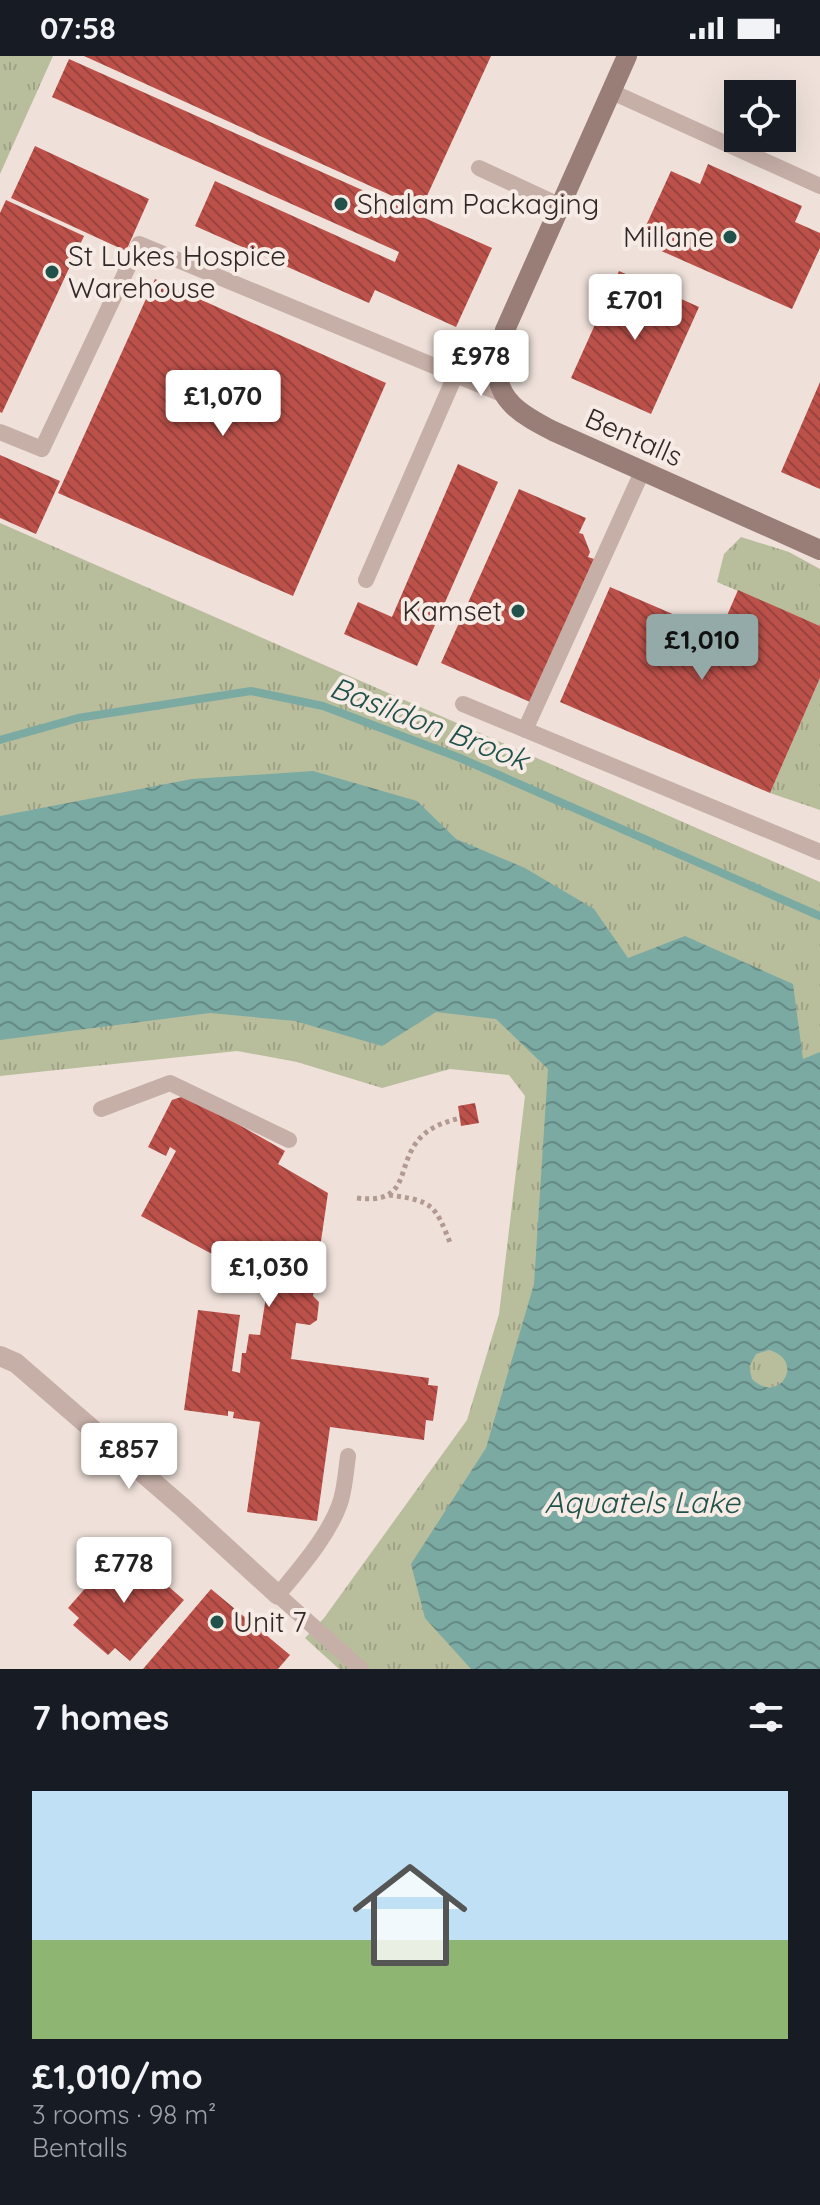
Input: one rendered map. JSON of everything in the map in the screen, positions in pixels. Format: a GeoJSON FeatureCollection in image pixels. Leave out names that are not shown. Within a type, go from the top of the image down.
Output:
{"type":"FeatureCollection","features":[{"type":"Feature","properties":{"kind":"street"},"geometry":{"type":"LineString","coordinates":[[502,394],[497,365],[505,330],[627,56]]}},
{"type":"Feature","properties":{"kind":"street","name":"Bentalls"},"geometry":{"type":"LineString","coordinates":[[502,394],[526,417],[820,550]]}},
{"type":"Feature","properties":{"kind":"street"},"geometry":{"type":"LineString","coordinates":[[0,1356],[16,1363],[278,1595]]}},
{"type":"Feature","properties":{"kind":"lane"},"geometry":{"type":"LineString","coordinates":[[612,92],[820,186]]}},
{"type":"Feature","properties":{"kind":"lane"},"geometry":{"type":"LineString","coordinates":[[479,168],[561,206]]}},
{"type":"Feature","properties":{"kind":"lane"},"geometry":{"type":"LineString","coordinates":[[0,432],[42,449],[139,244],[502,394]]}},
{"type":"Feature","properties":{"kind":"lane"},"geometry":{"type":"LineString","coordinates":[[366,580],[455,376]]}},
{"type":"Feature","properties":{"kind":"lane"},"geometry":{"type":"LineString","coordinates":[[525,730],[642,472]]}},
{"type":"Feature","properties":{"kind":"lane"},"geometry":{"type":"LineString","coordinates":[[463,704],[820,852]]}},
{"type":"Feature","properties":{"kind":"lane"},"geometry":{"type":"LineString","coordinates":[[101,1109],[170,1083],[289,1140]]}},
{"type":"Feature","properties":{"kind":"lane"},"geometry":{"type":"LineString","coordinates":[[348,1456],[336,1513],[305,1561],[278,1595],[361,1669]]}},
{"type":"Feature","properties":{"kind":"path"},"geometry":{"type":"LineString","coordinates":[[389,1195],[397,1185],[414,1145],[422,1136],[436,1125],[460,1118]]}},
{"type":"Feature","properties":{"kind":"path"},"geometry":{"type":"LineString","coordinates":[[357,1198],[375,1200],[389,1195],[429,1204],[441,1218],[451,1245]]}},
{"type":"Feature","properties":{"kind":"green space"},"geometry":{"type":"Polygon","coordinates":[[[0,56],[53,56],[0,174],[0,56]]]}},
{"type":"Feature","properties":{"kind":"green space","name":"Aquatels Lake"},"geometry":{"type":"Polygon","coordinates":[[[0,523],[820,882],[820,1669],[339,1669],[305,1638],[324,1618],[467,1420],[499,1314],[525,1096],[509,1075],[450,1069],[382,1088],[297,1062],[237,1051],[0,1076],[0,523]]]}},
{"type":"Feature","properties":{"kind":"green space"},"geometry":{"type":"Polygon","coordinates":[[[741,537],[789,552],[820,569],[820,626],[717,582],[724,554],[741,537]]]}},
{"type":"Feature","properties":{"kind":"green space"},"geometry":{"type":"Polygon","coordinates":[[[820,678],[820,810],[770,793],[820,678]]]}},
{"type":"Feature","properties":{"kind":"water","name":"Aquatels Lake"},"geometry":{"type":"Polygon","coordinates":[[[313,771],[417,801],[456,839],[525,868],[594,909],[628,958],[685,936],[793,984],[803,1059],[820,1052],[820,1669],[471,1669],[425,1618],[411,1564],[486,1448],[534,1284],[548,1069],[496,1019],[436,1012],[382,1046],[295,1021],[210,1013],[0,1040],[0,816],[192,779],[313,771]],[[769,1350],[756,1354],[749,1367],[752,1379],[762,1386],[779,1384],[787,1371],[780,1355],[769,1350]]]}},
{"type":"Feature","properties":{"kind":"building","name":"Shalam Packaging"},"geometry":{"type":"Polygon","coordinates":[[[84,56],[491,56],[421,209],[84,56]]]}},
{"type":"Feature","properties":{"kind":"building","name":"Shalam Packaging"},"geometry":{"type":"Polygon","coordinates":[[[69,59],[492,248],[456,327],[375,290],[369,303],[195,226],[215,181],[395,262],[399,252],[52,97],[69,59]]]}},
{"type":"Feature","properties":{"kind":"building"},"geometry":{"type":"Polygon","coordinates":[[[35,146],[149,199],[126,251],[11,198],[35,146]]]}},
{"type":"Feature","properties":{"kind":"building","name":"Millane"},"geometry":{"type":"Polygon","coordinates":[[[708,164],[802,206],[795,222],[820,233],[820,248],[792,309],[639,241],[671,171],[700,184],[708,164]]]}},
{"type":"Feature","properties":{"kind":"building"},"geometry":{"type":"Polygon","coordinates":[[[6,200],[84,236],[2,413],[0,213],[6,200]]]}},
{"type":"Feature","properties":{"kind":"building"},"geometry":{"type":"Polygon","coordinates":[[[619,271],[699,307],[651,414],[571,378],[619,271]]]}},
{"type":"Feature","properties":{"kind":"building"},"geometry":{"type":"Polygon","coordinates":[[[155,279],[386,383],[293,596],[58,493],[155,279]]]}},
{"type":"Feature","properties":{"kind":"building"},"geometry":{"type":"Polygon","coordinates":[[[820,382],[820,489],[781,472],[820,382]]]}},
{"type":"Feature","properties":{"kind":"building"},"geometry":{"type":"Polygon","coordinates":[[[0,455],[60,481],[36,534],[0,518],[0,455]]]}},
{"type":"Feature","properties":{"kind":"building"},"geometry":{"type":"Polygon","coordinates":[[[458,464],[498,482],[417,666],[344,634],[358,602],[392,617],[458,464]]]}},
{"type":"Feature","properties":{"kind":"building","name":"Kamset"},"geometry":{"type":"Polygon","coordinates":[[[519,489],[586,518],[579,533],[583,534],[590,552],[588,557],[594,559],[530,702],[441,663],[519,489]]]}},
{"type":"Feature","properties":{"kind":"building"},"geometry":{"type":"Polygon","coordinates":[[[610,587],[719,634],[738,590],[820,626],[820,678],[770,793],[560,702],[610,587]]]}},
{"type":"Feature","properties":{"kind":"building"},"geometry":{"type":"Polygon","coordinates":[[[187,1095],[285,1151],[278,1164],[328,1193],[313,1296],[319,1302],[317,1320],[310,1325],[296,1323],[291,1359],[429,1378],[428,1385],[438,1386],[433,1421],[426,1420],[424,1440],[330,1427],[317,1521],[247,1512],[260,1422],[233,1418],[234,1412],[228,1411],[228,1416],[184,1410],[198,1310],[240,1315],[232,1371],[240,1373],[242,1353],[246,1353],[249,1334],[260,1335],[268,1284],[141,1216],[176,1151],[170,1147],[166,1156],[148,1147],[172,1100],[187,1095]]]}},
{"type":"Feature","properties":{"kind":"building"},"geometry":{"type":"Polygon","coordinates":[[[475,1103],[479,1123],[461,1126],[458,1106],[475,1103]]]}},
{"type":"Feature","properties":{"kind":"building"},"geometry":{"type":"Polygon","coordinates":[[[122,1546],[184,1600],[130,1661],[115,1648],[108,1655],[73,1625],[79,1618],[68,1608],[89,1584],[86,1581],[106,1559],[109,1562],[122,1546]]]}},
{"type":"Feature","properties":{"kind":"building","name":"Unit 7"},"geometry":{"type":"Polygon","coordinates":[[[211,1589],[290,1655],[278,1669],[143,1669],[211,1589]]]}},
{"type":"Feature","properties":{"kind":"waterway","name":"Basildon Brook"},"geometry":{"type":"LineString","coordinates":[[0,740],[78,718],[251,691],[323,706],[460,758],[820,916]]}},
{"type":"Feature","properties":{"kind":"place","name":"Shalam Packaging"},"geometry":{"type":"Point","coordinates":[341,204]}},
{"type":"Feature","properties":{"kind":"place","name":"Millane"},"geometry":{"type":"Point","coordinates":[730,237]}},
{"type":"Feature","properties":{"kind":"place","name":"St Lukes Hospice Warehouse"},"geometry":{"type":"Point","coordinates":[52,272]}},
{"type":"Feature","properties":{"kind":"place","name":"Kamset"},"geometry":{"type":"Point","coordinates":[518,611]}},
{"type":"Feature","properties":{"kind":"place","name":"Unit 7"},"geometry":{"type":"Point","coordinates":[217,1622]}}]}
